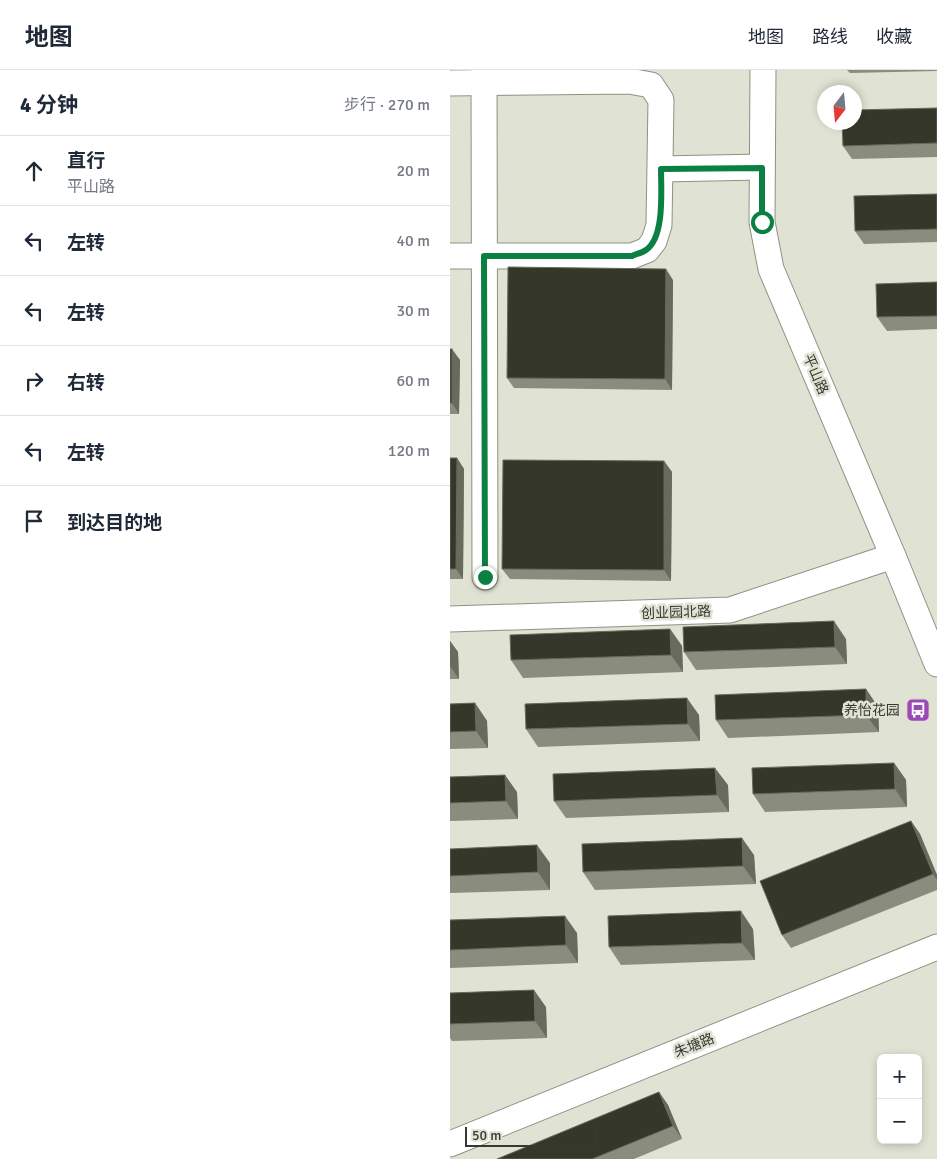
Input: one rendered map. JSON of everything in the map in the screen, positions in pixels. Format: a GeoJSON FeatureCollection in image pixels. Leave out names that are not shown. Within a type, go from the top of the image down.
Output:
{"type":"FeatureCollection","features":[{"type":"Feature","properties":{"kind":"street","name":"平山路"},"geometry":{"type":"LineString","coordinates":[[763,70],[762,222],[771,269],[937,664]]}},
{"type":"Feature","properties":{"kind":"street"},"geometry":{"type":"LineString","coordinates":[[484,76],[485,577]]}},
{"type":"Feature","properties":{"kind":"street"},"geometry":{"type":"LineString","coordinates":[[450,83],[484,76],[629,82],[651,85],[661,100],[660,225],[654,241],[647,250],[632,256],[450,256]]}},
{"type":"Feature","properties":{"kind":"street"},"geometry":{"type":"LineString","coordinates":[[661,169],[762,168]]}},
{"type":"Feature","properties":{"kind":"street","name":"创业园北路"},"geometry":{"type":"LineString","coordinates":[[450,619],[730,610],[893,556]]}},
{"type":"Feature","properties":{"kind":"street","name":"朱塘路"},"geometry":{"type":"LineString","coordinates":[[450,1144],[937,946]]}},
{"type":"Feature","properties":{"kind":"building"},"geometry":{"type":"Polygon","coordinates":[[[937,108],[937,143],[843,146],[842,130],[862,130],[862,110],[937,108]]]}},
{"type":"Feature","properties":{"kind":"building"},"geometry":{"type":"Polygon","coordinates":[[[937,194],[937,229],[855,231],[854,196],[937,194]]]}},
{"type":"Feature","properties":{"kind":"building"},"geometry":{"type":"Polygon","coordinates":[[[508,267],[666,269],[665,379],[507,378],[508,267]]]}},
{"type":"Feature","properties":{"kind":"building"},"geometry":{"type":"Polygon","coordinates":[[[937,282],[937,316],[877,317],[876,284],[937,282]]]}},
{"type":"Feature","properties":{"kind":"building"},"geometry":{"type":"Polygon","coordinates":[[[450,349],[452,349],[452,403],[450,403],[450,349]]]}},
{"type":"Feature","properties":{"kind":"building"},"geometry":{"type":"Polygon","coordinates":[[[450,458],[457,458],[456,569],[450,569],[450,458]]]}},
{"type":"Feature","properties":{"kind":"building"},"geometry":{"type":"Polygon","coordinates":[[[503,460],[664,461],[664,570],[502,569],[503,460]]]}},
{"type":"Feature","properties":{"kind":"building"},"geometry":{"type":"Polygon","coordinates":[[[834,621],[835,647],[684,652],[683,627],[834,621]]]}},
{"type":"Feature","properties":{"kind":"building"},"geometry":{"type":"Polygon","coordinates":[[[670,629],[671,655],[511,660],[510,635],[670,629]]]}},
{"type":"Feature","properties":{"kind":"building"},"geometry":{"type":"Polygon","coordinates":[[[866,689],[866,715],[716,720],[715,695],[866,689]]]}},
{"type":"Feature","properties":{"kind":"building"},"geometry":{"type":"Polygon","coordinates":[[[687,698],[688,724],[526,729],[525,704],[687,698]]]}},
{"type":"Feature","properties":{"kind":"building"},"geometry":{"type":"Polygon","coordinates":[[[475,703],[476,731],[450,732],[450,704],[475,703]]]}},
{"type":"Feature","properties":{"kind":"building"},"geometry":{"type":"Polygon","coordinates":[[[894,763],[895,789],[753,794],[752,768],[894,763]]]}},
{"type":"Feature","properties":{"kind":"building"},"geometry":{"type":"Polygon","coordinates":[[[715,768],[717,795],[554,801],[553,774],[715,768]]]}},
{"type":"Feature","properties":{"kind":"building"},"geometry":{"type":"Polygon","coordinates":[[[505,775],[506,801],[450,803],[450,777],[505,775]]]}},
{"type":"Feature","properties":{"kind":"building"},"geometry":{"type":"Polygon","coordinates":[[[911,821],[933,874],[782,935],[760,881],[911,821]]]}},
{"type":"Feature","properties":{"kind":"building"},"geometry":{"type":"Polygon","coordinates":[[[742,838],[743,866],[583,872],[582,844],[742,838]]]}},
{"type":"Feature","properties":{"kind":"building"},"geometry":{"type":"Polygon","coordinates":[[[537,845],[538,872],[450,876],[450,849],[537,845]]]}},
{"type":"Feature","properties":{"kind":"building"},"geometry":{"type":"Polygon","coordinates":[[[741,911],[742,943],[609,947],[608,916],[741,911]]]}},
{"type":"Feature","properties":{"kind":"building"},"geometry":{"type":"Polygon","coordinates":[[[565,916],[566,945],[450,950],[450,920],[565,916]]]}},
{"type":"Feature","properties":{"kind":"building"},"geometry":{"type":"Polygon","coordinates":[[[534,990],[535,1021],[450,1024],[450,993],[534,990]]]}},
{"type":"Feature","properties":{"kind":"building"},"geometry":{"type":"Polygon","coordinates":[[[659,1092],[673,1126],[592,1159],[497,1159],[659,1092]]]}},
{"type":"Feature","properties":{"kind":"place","name":"养怡花园"},"geometry":{"type":"Point","coordinates":[918,710]}},
{"type":"Feature","properties":{"kind":"route"},"geometry":{"type":"LineString","coordinates":[[485,577],[484,256],[632,256],[647,250],[654,241],[660,225],[661,169],[762,168],[762,222]]}}]}
